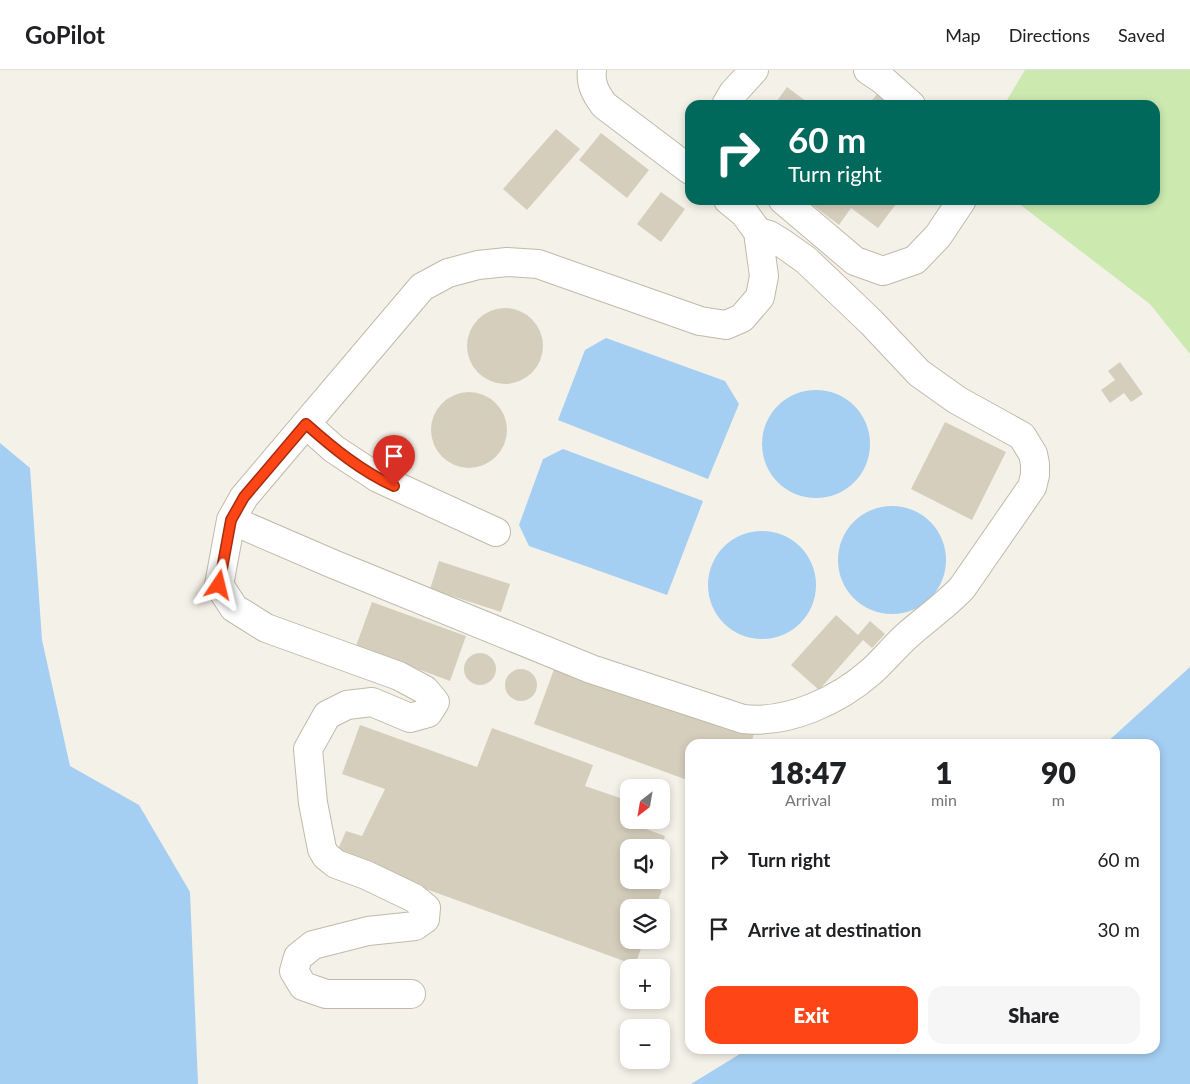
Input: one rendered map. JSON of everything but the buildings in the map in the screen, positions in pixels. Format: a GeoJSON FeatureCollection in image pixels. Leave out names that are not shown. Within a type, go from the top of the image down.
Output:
{"type":"FeatureCollection","features":[{"type":"Feature","properties":{"kind":"lane"},"geometry":{"type":"LineString","coordinates":[[592,70],[591,79],[595,93],[604,105],[685,166]]}},
{"type":"Feature","properties":{"kind":"lane"},"geometry":{"type":"LineString","coordinates":[[729,100],[754,70]]}},
{"type":"Feature","properties":{"kind":"lane"},"geometry":{"type":"LineString","coordinates":[[868,70],[883,80],[905,100]]}},
{"type":"Feature","properties":{"kind":"lane"},"geometry":{"type":"LineString","coordinates":[[411,994],[326,994],[303,986],[294,971],[298,957],[313,945],[368,931],[414,926],[425,919],[426,908],[414,898],[366,875],[336,864],[326,856],[322,849],[313,803],[308,749],[327,716],[347,705],[372,702],[410,718],[428,713],[435,702],[425,690],[399,676],[266,628],[234,608],[219,585],[231,520],[244,497],[422,287],[448,273],[478,265],[507,262],[538,264],[700,321],[726,325],[742,318],[760,297],[764,276],[758,232],[745,214],[734,205]]}},
{"type":"Feature","properties":{"kind":"lane"},"geometry":{"type":"LineString","coordinates":[[788,205],[855,261],[883,271],[915,260],[938,236],[959,205]]}},
{"type":"Feature","properties":{"kind":"lane"},"geometry":{"type":"LineString","coordinates":[[231,520],[333,564],[591,669],[735,717],[758,721],[784,717],[820,704],[841,693],[871,671],[910,632],[951,600],[962,588],[1032,487],[1035,464],[1033,454],[1022,436],[956,400],[925,378],[871,322],[806,260],[782,242],[758,232]]}},
{"type":"Feature","properties":{"kind":"lane"},"geometry":{"type":"LineString","coordinates":[[306,424],[334,449],[378,478],[496,532]]}},
{"type":"Feature","properties":{"kind":"green space"},"geometry":{"type":"Polygon","coordinates":[[[1025,70],[1190,70],[1190,354],[1150,304],[1021,205],[1160,205],[1160,100],[1007,100],[1025,70]]]}},
{"type":"Feature","properties":{"kind":"water"},"geometry":{"type":"Polygon","coordinates":[[[606,338],[725,381],[739,404],[708,479],[558,420],[585,350],[606,338]]]}},
{"type":"Feature","properties":{"kind":"water"},"geometry":{"type":"Polygon","coordinates":[[[816,390],[837,394],[854,406],[866,423],[870,444],[866,465],[854,482],[837,494],[816,498],[795,494],[778,482],[766,465],[762,444],[766,423],[778,406],[795,394],[816,390]]]}},
{"type":"Feature","properties":{"kind":"water"},"geometry":{"type":"Polygon","coordinates":[[[0,443],[30,468],[42,640],[70,766],[139,805],[190,892],[198,1084],[0,1084],[0,443]]]}},
{"type":"Feature","properties":{"kind":"water"},"geometry":{"type":"Polygon","coordinates":[[[563,449],[703,501],[667,595],[529,546],[519,525],[543,459],[563,449]]]}},
{"type":"Feature","properties":{"kind":"water"},"geometry":{"type":"Polygon","coordinates":[[[892,506],[913,510],[930,522],[942,539],[946,560],[942,581],[930,598],[913,610],[892,614],[871,610],[854,598],[842,581],[838,560],[842,539],[854,522],[871,510],[892,506]]]}},
{"type":"Feature","properties":{"kind":"water"},"geometry":{"type":"Polygon","coordinates":[[[762,531],[783,535],[800,547],[812,564],[816,585],[812,606],[800,623],[783,635],[762,639],[741,635],[724,623],[712,606],[708,585],[712,564],[724,547],[741,535],[762,531]]]}},
{"type":"Feature","properties":{"kind":"water"},"geometry":{"type":"Polygon","coordinates":[[[1190,667],[1190,1084],[691,1084],[740,1054],[1160,1054],[1160,739],[1111,739],[1190,667]]]}},
{"type":"Feature","properties":{"kind":"route"},"geometry":{"type":"LineString","coordinates":[[219,585],[231,520],[244,497],[306,424],[334,449],[378,478],[394,486]]}}]}
